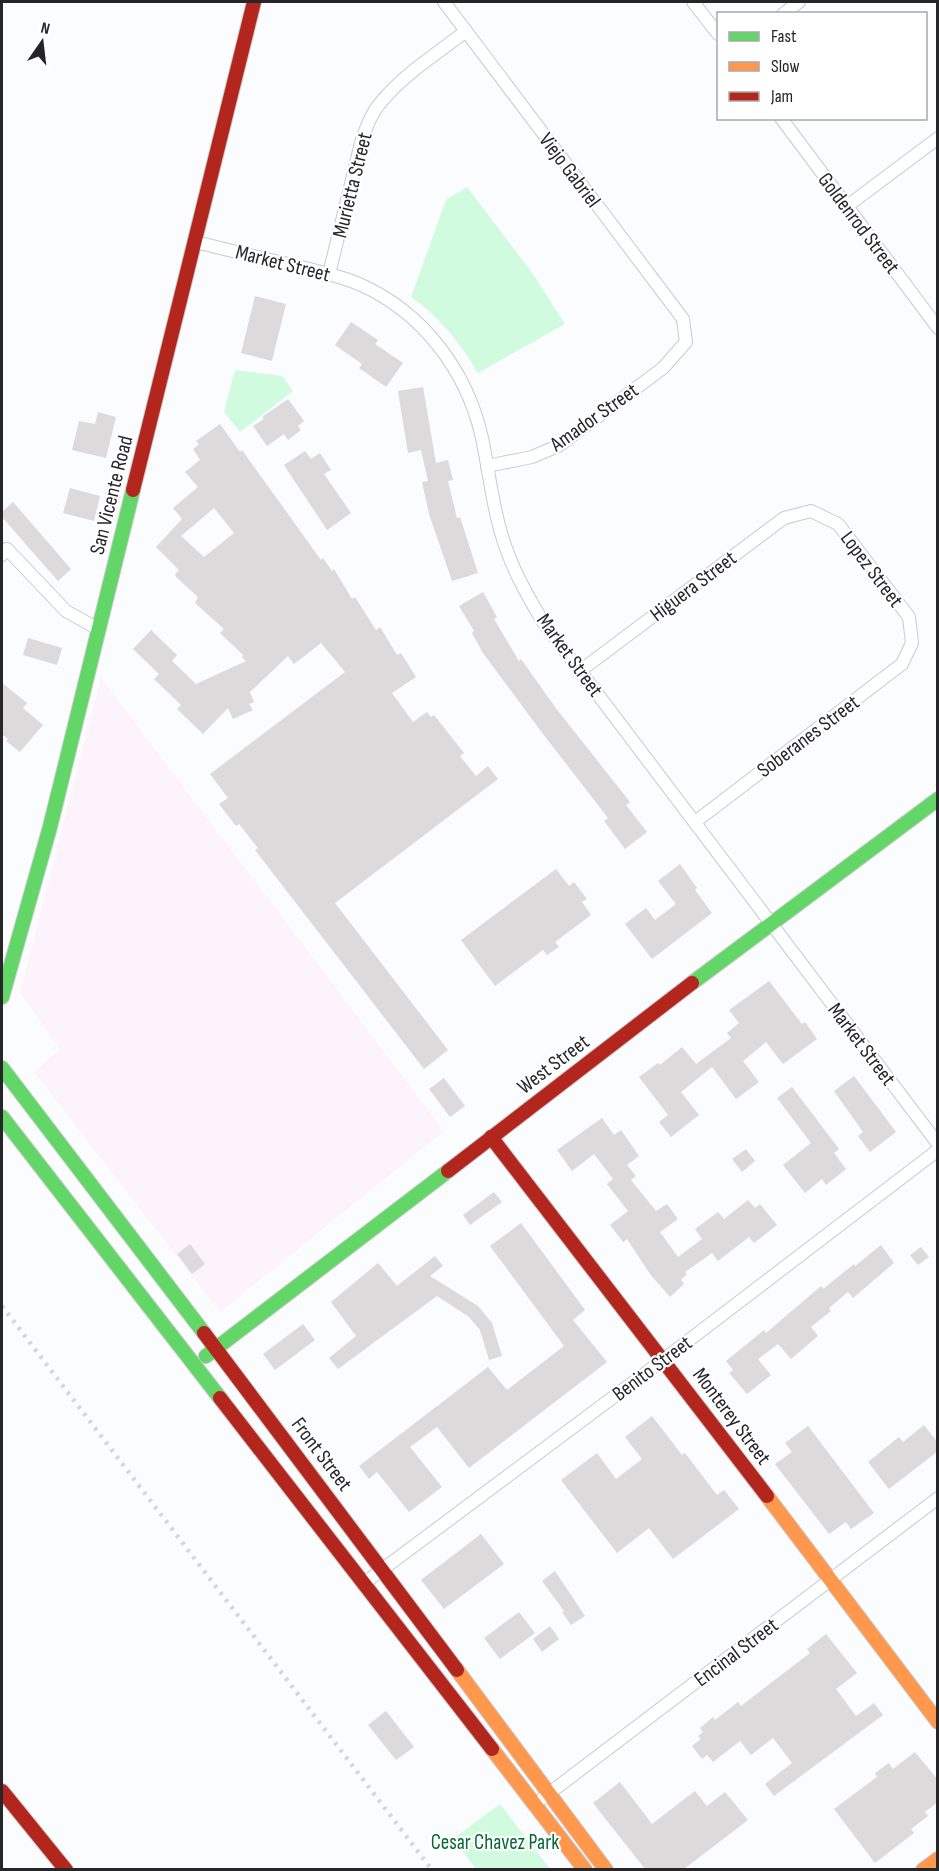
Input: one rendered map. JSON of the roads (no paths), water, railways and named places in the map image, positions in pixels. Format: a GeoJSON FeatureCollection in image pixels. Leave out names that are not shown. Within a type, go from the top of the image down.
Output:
{"type":"FeatureCollection","features":[{"type":"Feature","properties":{"kind":"main road","name":"San Vicente Road"},"geometry":{"type":"LineString","coordinates":[[2,997],[47,838],[254,2]]}},
{"type":"Feature","properties":{"kind":"main road","name":"West Street"},"geometry":{"type":"LineString","coordinates":[[195,1364],[771,923],[938,799]]}},
{"type":"Feature","properties":{"kind":"main road","name":"Front Street"},"geometry":{"type":"LineString","coordinates":[[2,1068],[606,1869]]}},
{"type":"Feature","properties":{"kind":"main road"},"geometry":{"type":"LineString","coordinates":[[2,1117],[585,1869]]}},
{"type":"Feature","properties":{"kind":"main road","name":"Monterey Street"},"geometry":{"type":"LineString","coordinates":[[491,1137],[938,1722]]}},
{"type":"Feature","properties":{"kind":"main road"},"geometry":{"type":"LineString","coordinates":[[2,1791],[66,1869]]}},
{"type":"Feature","properties":{"kind":"main road"},"geometry":{"type":"LineString","coordinates":[[923,1869],[938,1859]]}},
{"type":"Feature","properties":{"kind":"street","name":"Viejo Gabriel"},"geometry":{"type":"LineString","coordinates":[[444,2],[683,319],[686,342]]}},
{"type":"Feature","properties":{"kind":"street"},"geometry":{"type":"LineString","coordinates":[[693,2],[717,33]]}},
{"type":"Feature","properties":{"kind":"street"},"geometry":{"type":"LineString","coordinates":[[786,12],[799,2]]}},
{"type":"Feature","properties":{"kind":"street","name":"Murietta Street"},"geometry":{"type":"LineString","coordinates":[[329,274],[368,122],[381,102],[402,80],[466,32]]}},
{"type":"Feature","properties":{"kind":"street","name":"Goldenrod Street"},"geometry":{"type":"LineString","coordinates":[[782,120],[938,328]]}},
{"type":"Feature","properties":{"kind":"street"},"geometry":{"type":"LineString","coordinates":[[846,207],[938,138]]}},
{"type":"Feature","properties":{"kind":"street","name":"Market Street"},"geometry":{"type":"LineString","coordinates":[[196,242],[329,274],[357,284],[395,304],[413,319],[445,353],[457,372],[475,413],[495,511],[511,561],[543,622],[938,1144]]}},
{"type":"Feature","properties":{"kind":"street","name":"Amador Street"},"geometry":{"type":"LineString","coordinates":[[487,466],[532,457],[560,445],[663,368],[686,342]]}},
{"type":"Feature","properties":{"kind":"street","name":"Higuera Street"},"geometry":{"type":"LineString","coordinates":[[580,670],[784,518],[811,511]]}},
{"type":"Feature","properties":{"kind":"street","name":"Lopez Street"},"geometry":{"type":"LineString","coordinates":[[811,511],[838,524],[852,542],[909,617],[912,643]]}},
{"type":"Feature","properties":{"kind":"street"},"geometry":{"type":"LineString","coordinates":[[2,555],[7,549],[66,611],[98,629]]}},
{"type":"Feature","properties":{"kind":"street","name":"Soberanes Street"},"geometry":{"type":"LineString","coordinates":[[695,822],[902,664],[912,643]]}},
{"type":"Feature","properties":{"kind":"street","name":"Benito Street"},"geometry":{"type":"LineString","coordinates":[[363,1584],[663,1360],[938,1150]]}},
{"type":"Feature","properties":{"kind":"street","name":"Encinal Street"},"geometry":{"type":"LineString","coordinates":[[536,1805],[938,1498]]}},
{"type":"Feature","properties":{"kind":"railway"},"geometry":{"type":"LineString","coordinates":[[2,1306],[432,1870]]}},
{"type":"Feature","properties":{"kind":"park label","name":"Cesar Chavez Park"},"geometry":{"type":"Point","coordinates":[495,1842]}}]}
